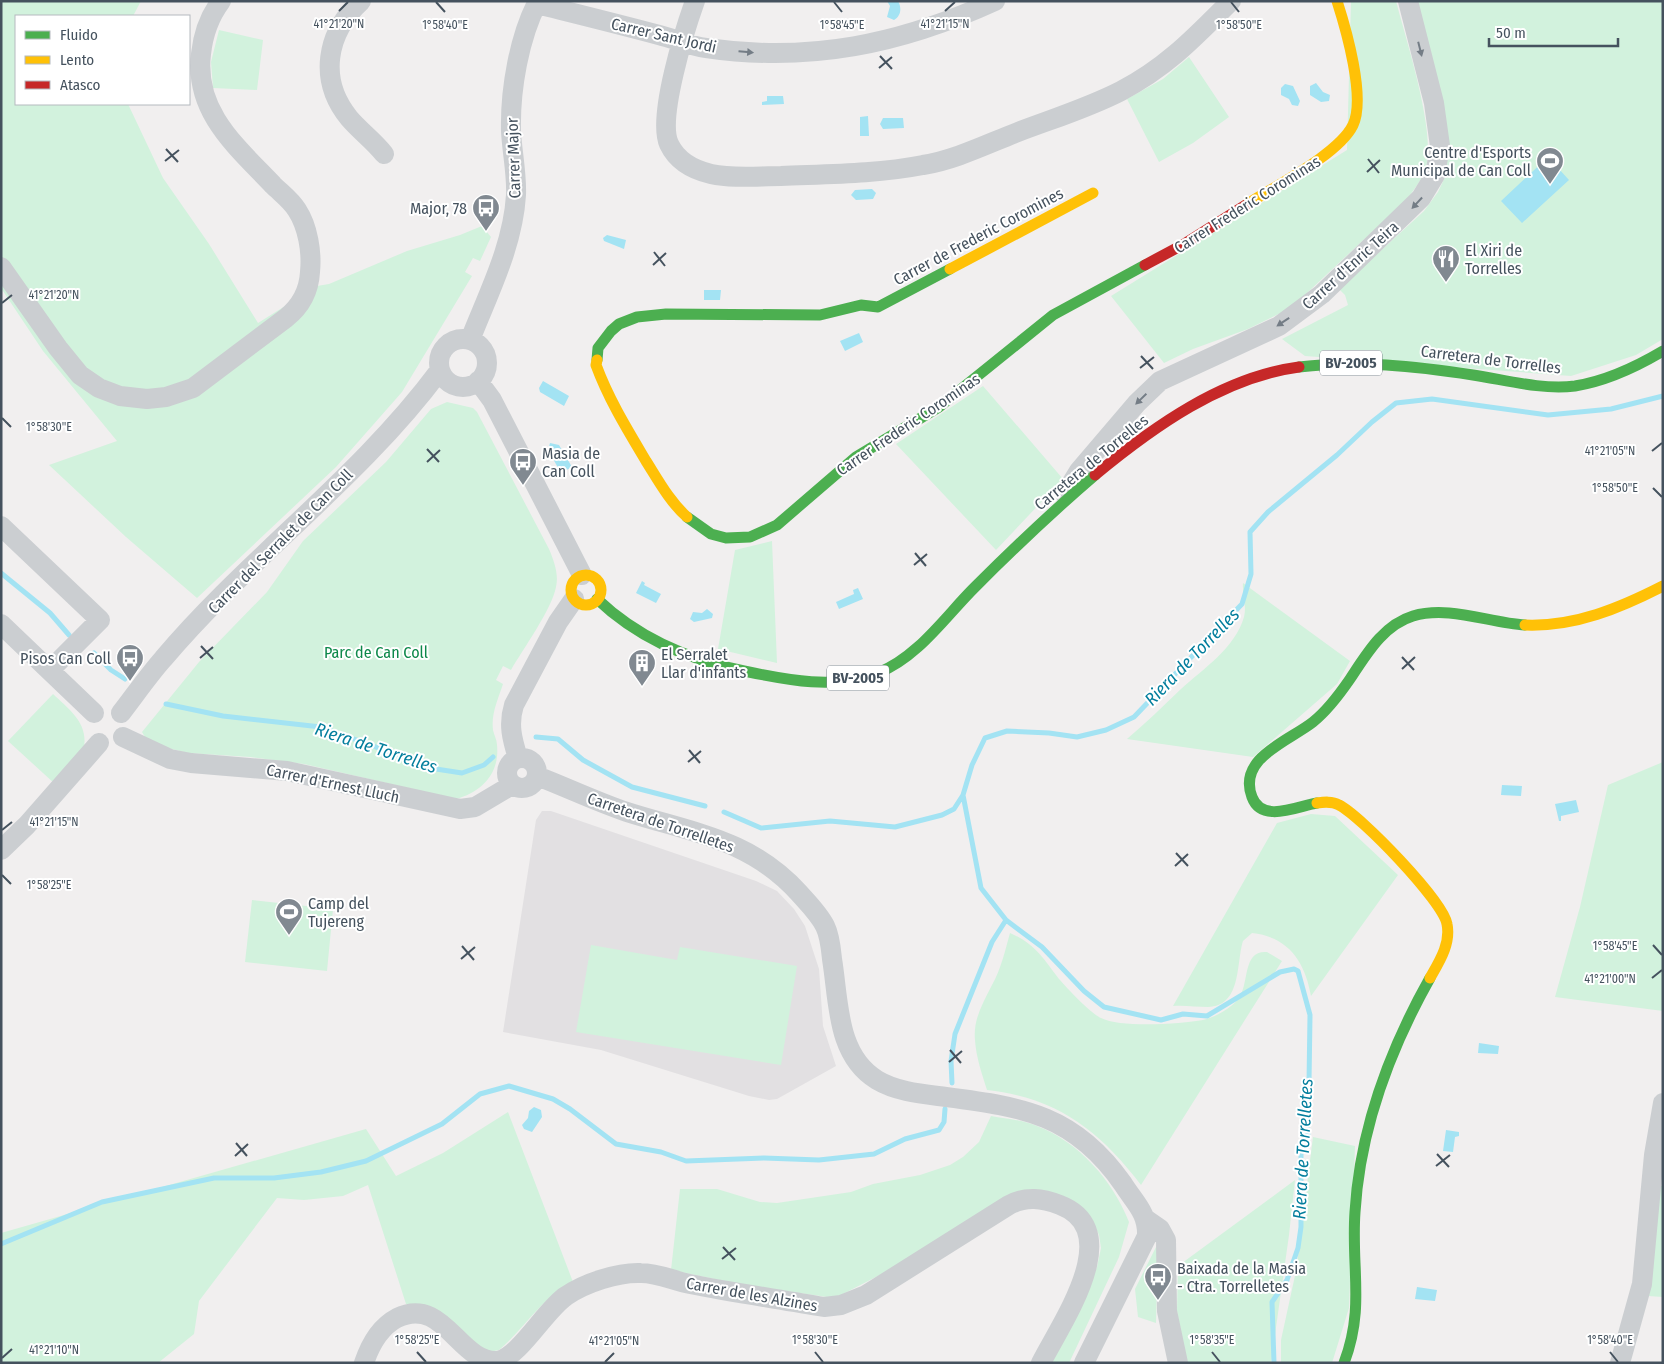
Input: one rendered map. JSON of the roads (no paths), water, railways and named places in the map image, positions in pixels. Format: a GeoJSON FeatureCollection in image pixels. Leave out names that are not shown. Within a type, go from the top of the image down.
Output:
{"type":"FeatureCollection","features":[{"type":"Feature","properties":{"kind":"street"},"geometry":{"type":"LineString","coordinates":[[1,267],[70,364],[92,384],[113,394],[147,399],[185,392],[214,373],[294,311],[302,301],[310,278],[311,254],[298,211],[226,137],[212,117],[206,100],[200,72],[202,43],[206,27],[220,1]]}},
{"type":"Feature","properties":{"kind":"street"},"geometry":{"type":"LineString","coordinates":[[361,1],[344,18],[338,29],[329,56],[329,77],[336,98],[343,109],[384,154]]}},
{"type":"Feature","properties":{"kind":"street"},"geometry":{"type":"LineString","coordinates":[[695,1],[681,42],[666,121],[668,143],[680,159],[693,168],[727,176],[834,174],[931,163],[979,147],[1113,94],[1173,59],[1231,1]]}},
{"type":"Feature","properties":{"kind":"street","name":"Carrer Sant Jordi"},"geometry":{"type":"LineString","coordinates":[[538,2],[705,48],[764,53],[838,49],[919,32],[995,1]]}},
{"type":"Feature","properties":{"kind":"street","name":"Carrer Frederic Corominas"},"geometry":{"type":"LineString","coordinates":[[878,308],[861,305],[820,316],[666,314],[637,317],[619,324],[611,331],[598,348],[596,365],[607,396],[649,467],[680,511],[700,528],[726,538],[750,537],[764,532],[789,515],[856,457],[944,403],[1053,315],[1186,243],[1331,151],[1346,136],[1355,121],[1358,101],[1349,46],[1337,1]]}},
{"type":"Feature","properties":{"kind":"street","name":"Carrer d'Enric Teira"},"geometry":{"type":"LineString","coordinates":[[1055,510],[1079,471],[1137,403],[1160,381],[1279,326],[1322,294],[1422,198],[1435,175],[1440,146],[1434,103],[1408,1]]}},
{"type":"Feature","properties":{"kind":"street","name":"Carrer Major"},"geometry":{"type":"LineString","coordinates":[[470,340],[500,263],[514,215],[516,176],[511,114],[523,36],[538,2]]}},
{"type":"Feature","properties":{"kind":"street","name":"Carrer de Frederic Coromines"},"geometry":{"type":"LineString","coordinates":[[878,308],[1093,193]]}},
{"type":"Feature","properties":{"kind":"street"},"geometry":{"type":"LineString","coordinates":[[470,340],[483,350],[486,358],[483,374],[478,381],[464,387],[456,386],[443,377],[439,362],[446,346],[453,341],[470,340]]}},
{"type":"Feature","properties":{"kind":"street","name":"Carretera de Torrelles"},"geometry":{"type":"LineString","coordinates":[[597,599],[629,624],[667,648],[711,664],[785,678],[830,681],[867,677],[880,672],[908,654],[1016,545],[1055,510],[1140,441],[1175,416],[1215,394],[1265,374],[1318,365],[1384,363],[1438,368],[1540,385],[1583,385],[1630,369],[1663,351]]}},
{"type":"Feature","properties":{"kind":"street","name":"Carrer del Serralet de Can Coll"},"geometry":{"type":"LineString","coordinates":[[121,713],[163,659],[227,592],[380,443],[419,399],[440,370]]}},
{"type":"Feature","properties":{"kind":"street"},"geometry":{"type":"LineString","coordinates":[[478,381],[492,400],[582,575]]}},
{"type":"Feature","properties":{"kind":"street"},"geometry":{"type":"LineString","coordinates":[[1,526],[100,620],[50,670]]}},
{"type":"Feature","properties":{"kind":"street"},"geometry":{"type":"LineString","coordinates":[[518,758],[511,733],[510,717],[514,705],[558,622],[574,599],[572,585],[582,575],[587,575],[597,580],[600,589],[597,599],[586,605],[574,599]]}},
{"type":"Feature","properties":{"kind":"street"},"geometry":{"type":"LineString","coordinates":[[1344,1363],[1351,1347],[1358,1309],[1355,1212],[1367,1138],[1376,1102],[1395,1045],[1447,942],[1447,923],[1440,908],[1347,809],[1328,802],[1284,811],[1262,809],[1253,802],[1248,792],[1250,772],[1266,754],[1312,723],[1332,704],[1374,643],[1400,622],[1413,616],[1439,613],[1520,625],[1563,624],[1582,621],[1611,610],[1663,586]]}},
{"type":"Feature","properties":{"kind":"street"},"geometry":{"type":"LineString","coordinates":[[1,624],[94,713]]}},
{"type":"Feature","properties":{"kind":"street"},"geometry":{"type":"LineString","coordinates":[[106,707],[121,713],[126,725],[122,737],[112,744],[100,743],[94,740],[89,728],[89,722],[94,713],[106,707]]}},
{"type":"Feature","properties":{"kind":"street","name":"Carrer d'Ernest Lluch"},"geometry":{"type":"LineString","coordinates":[[122,737],[150,751],[177,760],[287,771],[460,810],[475,807],[512,785]]}},
{"type":"Feature","properties":{"kind":"street"},"geometry":{"type":"LineString","coordinates":[[1,850],[27,825],[100,743]]}},
{"type":"Feature","properties":{"kind":"street"},"geometry":{"type":"LineString","coordinates":[[518,758],[527,758],[535,763],[537,776],[527,788],[512,785],[507,772],[510,764],[518,758]]}},
{"type":"Feature","properties":{"kind":"street","name":"Carretera de Torrelletes"},"geometry":{"type":"LineString","coordinates":[[537,776],[597,802],[719,839],[759,858],[790,883],[812,907],[826,927],[846,1044],[863,1069],[895,1088],[1018,1108],[1045,1116],[1067,1127],[1099,1154],[1147,1220],[1160,1229],[1166,1240],[1166,1311],[1178,1363]]}},
{"type":"Feature","properties":{"kind":"street"},"geometry":{"type":"LineString","coordinates":[[1620,1363],[1642,1284],[1654,1155],[1663,1103]]}},
{"type":"Feature","properties":{"kind":"street","name":"Carrer de les Alzines"},"geometry":{"type":"LineString","coordinates":[[364,1363],[370,1347],[384,1328],[404,1315],[416,1314],[427,1316],[439,1322],[477,1358],[498,1361],[506,1358],[531,1334],[559,1301],[568,1294],[606,1279],[630,1273],[656,1275],[688,1284],[824,1307],[841,1305],[866,1295],[1008,1205],[1021,1199],[1039,1198],[1065,1207],[1076,1216],[1090,1237],[1091,1248],[1090,1262],[1081,1285],[1042,1363]]}},
{"type":"Feature","properties":{"kind":"street"},"geometry":{"type":"LineString","coordinates":[[1084,1363],[1107,1313],[1147,1236],[1147,1220]]}},
{"type":"Feature","properties":{"kind":"water"},"geometry":{"type":"Polygon","coordinates":[[[887,1],[898,1],[899,14],[894,20],[887,17],[890,6],[887,1]]]}},
{"type":"Feature","properties":{"kind":"water"},"geometry":{"type":"Polygon","coordinates":[[[1316,83],[1323,92],[1330,95],[1329,101],[1321,102],[1310,95],[1310,86],[1316,83]]]}},
{"type":"Feature","properties":{"kind":"water"},"geometry":{"type":"Polygon","coordinates":[[[1285,84],[1293,86],[1300,101],[1298,106],[1292,105],[1289,99],[1281,95],[1281,88],[1285,84]]]}},
{"type":"Feature","properties":{"kind":"water"},"geometry":{"type":"Polygon","coordinates":[[[767,96],[783,96],[784,104],[762,105],[762,102],[767,101],[767,96]]]}},
{"type":"Feature","properties":{"kind":"water"},"geometry":{"type":"Polygon","coordinates":[[[868,116],[869,136],[860,136],[860,117],[868,116]]]}},
{"type":"Feature","properties":{"kind":"water"},"geometry":{"type":"Polygon","coordinates":[[[883,118],[903,118],[904,128],[883,129],[880,124],[883,118]]]}},
{"type":"Feature","properties":{"kind":"water"},"geometry":{"type":"Polygon","coordinates":[[[1548,157],[1569,180],[1522,223],[1501,201],[1548,157]]]}},
{"type":"Feature","properties":{"kind":"water"},"geometry":{"type":"Polygon","coordinates":[[[872,189],[876,193],[873,199],[856,200],[851,195],[855,190],[872,189]]]}},
{"type":"Feature","properties":{"kind":"water"},"geometry":{"type":"Polygon","coordinates":[[[607,235],[626,240],[624,249],[604,241],[603,238],[607,235]]]}},
{"type":"Feature","properties":{"kind":"water"},"geometry":{"type":"Polygon","coordinates":[[[704,290],[721,290],[720,300],[704,300],[704,290]]]}},
{"type":"Feature","properties":{"kind":"water"},"geometry":{"type":"Polygon","coordinates":[[[859,333],[863,342],[845,351],[840,341],[859,333]]]}},
{"type":"Feature","properties":{"kind":"water"},"geometry":{"type":"Polygon","coordinates":[[[543,381],[569,396],[564,406],[540,392],[539,388],[543,381]]]}},
{"type":"Feature","properties":{"kind":"water"},"geometry":{"type":"Polygon","coordinates":[[[550,443],[559,445],[572,467],[561,473],[548,450],[550,443]]]}},
{"type":"Feature","properties":{"kind":"water"},"geometry":{"type":"Polygon","coordinates":[[[642,581],[645,583],[644,585],[661,594],[656,603],[636,593],[642,581]]]}},
{"type":"Feature","properties":{"kind":"water"},"geometry":{"type":"Polygon","coordinates":[[[858,588],[863,599],[839,609],[836,602],[854,594],[853,590],[858,588]]]}},
{"type":"Feature","properties":{"kind":"water"},"geometry":{"type":"Polygon","coordinates":[[[707,609],[713,614],[712,618],[694,622],[690,619],[693,612],[702,613],[707,609]]]}},
{"type":"Feature","properties":{"kind":"water"},"geometry":{"type":"Polygon","coordinates":[[[1502,785],[1522,786],[1521,796],[1501,795],[1502,785]]]}},
{"type":"Feature","properties":{"kind":"water"},"geometry":{"type":"Polygon","coordinates":[[[1576,800],[1579,812],[1561,816],[1561,821],[1559,821],[1555,804],[1576,800]]]}},
{"type":"Feature","properties":{"kind":"water"},"geometry":{"type":"Polygon","coordinates":[[[1479,1043],[1499,1046],[1498,1054],[1478,1053],[1479,1043]]]}},
{"type":"Feature","properties":{"kind":"water"},"geometry":{"type":"Polygon","coordinates":[[[534,1107],[541,1110],[542,1117],[532,1132],[524,1129],[522,1125],[528,1118],[529,1111],[534,1107]]]}},
{"type":"Feature","properties":{"kind":"water"},"geometry":{"type":"Polygon","coordinates":[[[1446,1130],[1459,1132],[1459,1136],[1455,1137],[1453,1152],[1443,1151],[1446,1130]]]}},
{"type":"Feature","properties":{"kind":"water"},"geometry":{"type":"Polygon","coordinates":[[[1417,1287],[1437,1290],[1435,1301],[1415,1299],[1417,1287]]]}},
{"type":"Feature","properties":{"kind":"waterway","name":"Riera de Torrelles"},"geometry":{"type":"LineString","coordinates":[[724,812],[761,828],[830,821],[895,827],[942,815],[954,809],[963,795],[972,765],[985,738],[1007,731],[1049,733],[1077,737],[1106,730],[1134,717],[1242,604],[1251,574],[1250,532],[1268,512],[1396,403],[1432,399],[1548,415],[1611,409],[1663,396]]}},
{"type":"Feature","properties":{"kind":"waterway","name":"Riera de Torrelles"},"geometry":{"type":"LineString","coordinates":[[1,573],[50,613],[69,635]]}},
{"type":"Feature","properties":{"kind":"waterway","name":"Riera de Torrelles"},"geometry":{"type":"LineString","coordinates":[[94,653],[111,670],[125,679]]}},
{"type":"Feature","properties":{"kind":"waterway","name":"Riera de Torrelles"},"geometry":{"type":"LineString","coordinates":[[166,704],[223,716],[321,727],[436,769],[462,773],[484,765],[493,757]]}},
{"type":"Feature","properties":{"kind":"waterway","name":"Riera de Torrelles"},"geometry":{"type":"LineString","coordinates":[[536,737],[558,739],[583,760],[632,787],[705,806]]}},
{"type":"Feature","properties":{"kind":"waterway"},"geometry":{"type":"LineString","coordinates":[[952,1083],[951,1061],[955,1034],[992,942],[1006,920],[981,888],[963,795]]}},
{"type":"Feature","properties":{"kind":"waterway","name":"Riera de Torrelletes"},"geometry":{"type":"LineString","coordinates":[[1006,920],[1042,947],[1084,991],[1104,1007],[1161,1020],[1183,1014],[1207,1016],[1280,972],[1294,969],[1298,971],[1310,1015],[1309,1083],[1306,1104],[1308,1134],[1301,1154],[1301,1227],[1298,1248],[1287,1280],[1272,1302],[1274,1363]]}},
{"type":"Feature","properties":{"kind":"waterway"},"geometry":{"type":"LineString","coordinates":[[1,1244],[102,1202],[214,1178],[274,1178],[321,1172],[366,1161],[442,1124],[480,1094],[509,1086],[553,1099],[570,1109],[616,1144],[661,1152],[686,1161],[764,1158],[819,1160],[874,1154],[905,1139],[939,1130],[944,1122],[945,1109]]}},
{"type":"Feature","properties":{"kind":"place","name":"Centre d'Esports Municipal de Can Coll"},"geometry":{"type":"Point","coordinates":[1550,185]}},
{"type":"Feature","properties":{"kind":"place","name":"Major, 78"},"geometry":{"type":"Point","coordinates":[486,232]}},
{"type":"Feature","properties":{"kind":"place","name":"El Xiri de Torrelles"},"geometry":{"type":"Point","coordinates":[1446,283]}},
{"type":"Feature","properties":{"kind":"place","name":"Masia de Can Coll"},"geometry":{"type":"Point","coordinates":[523,486]}},
{"type":"Feature","properties":{"kind":"place","name":"Pisos Can Coll"},"geometry":{"type":"Point","coordinates":[130,682]}},
{"type":"Feature","properties":{"kind":"place","name":"El Serralet Llar d'infants"},"geometry":{"type":"Point","coordinates":[642,687]}},
{"type":"Feature","properties":{"kind":"place","name":"Camp del Tujereng"},"geometry":{"type":"Point","coordinates":[289,936]}},
{"type":"Feature","properties":{"kind":"place","name":"Baixada de la Masia - Ctra. Torrelletes"},"geometry":{"type":"Point","coordinates":[1158,1301]}},
{"type":"Feature","properties":{"kind":"park label","name":"Parc de Can Coll"},"geometry":{"type":"Point","coordinates":[376,652]}}]}
